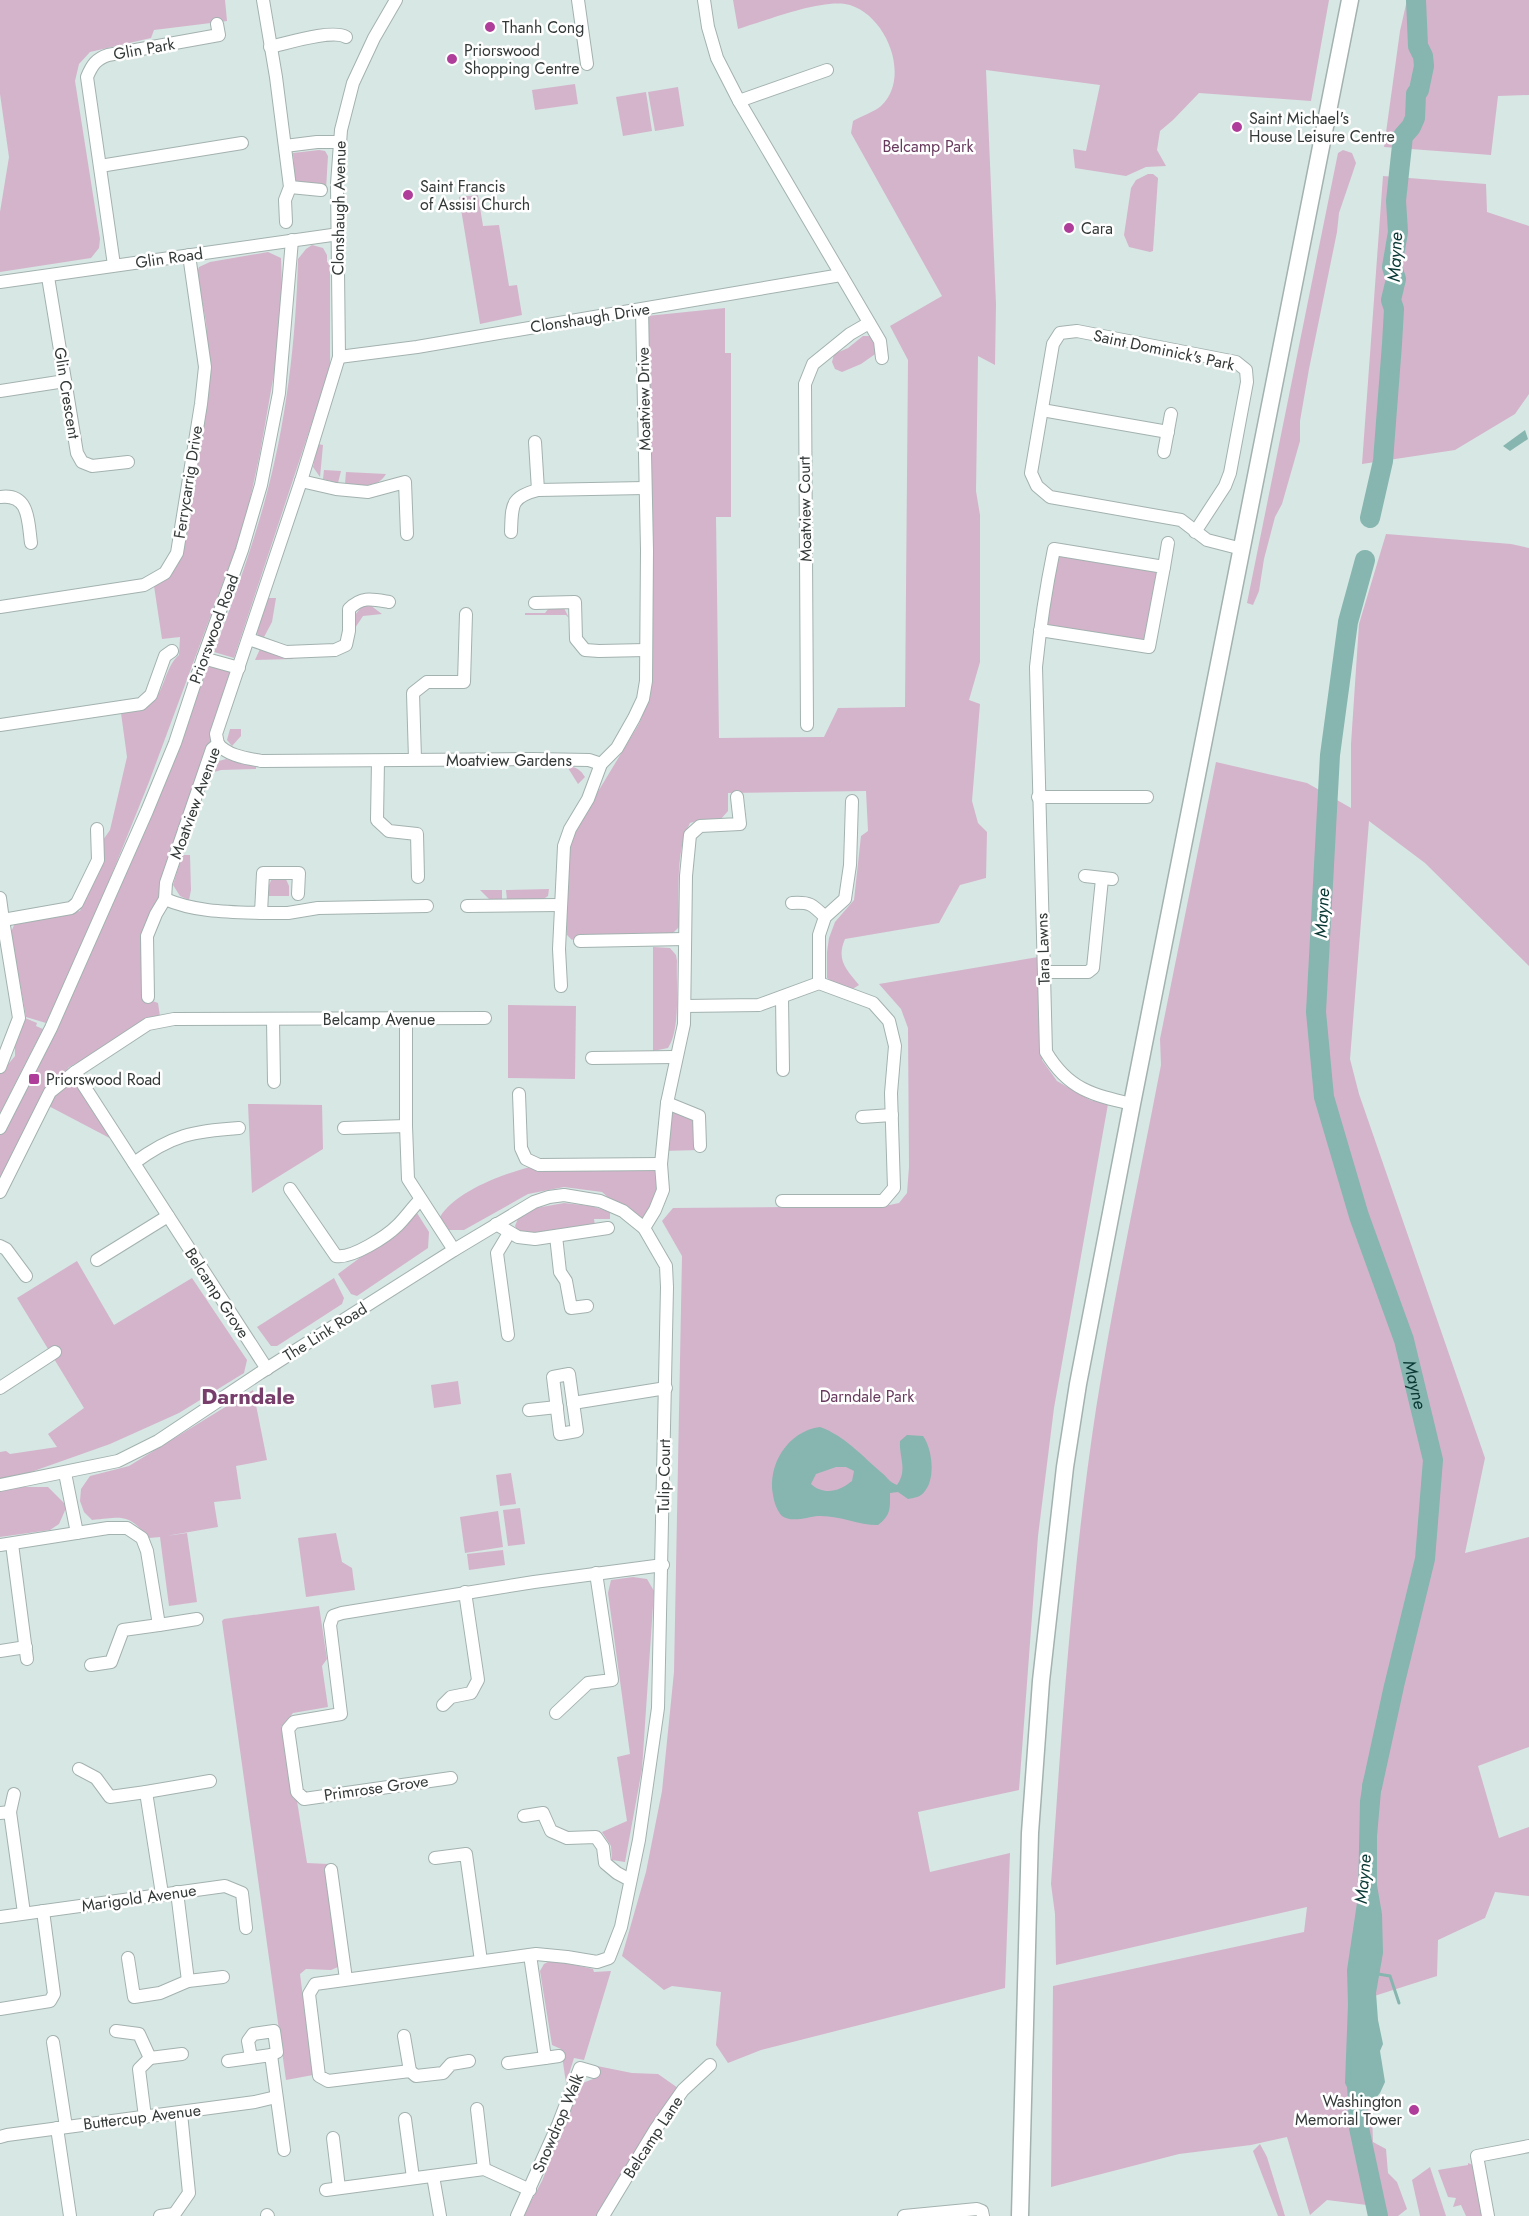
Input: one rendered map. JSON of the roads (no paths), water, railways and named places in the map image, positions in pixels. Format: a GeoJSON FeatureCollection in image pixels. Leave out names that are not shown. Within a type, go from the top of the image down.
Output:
{"type":"FeatureCollection","features":[{"type":"Feature","properties":{"kind":"main road"},"geometry":{"type":"LineString","coordinates":[[1020,2216],[1030,1855],[1041,1681],[1053,1559],[1076,1394],[1350,0]]}},
{"type":"Feature","properties":{"kind":"street"},"geometry":{"type":"LineString","coordinates":[[263,0],[276,77],[290,187],[285,200],[286,222]]}},
{"type":"Feature","properties":{"kind":"street","name":"Clonshaugh Avenue"},"geometry":{"type":"LineString","coordinates":[[339,357],[337,184],[340,130],[353,83],[374,38],[396,0]]}},
{"type":"Feature","properties":{"kind":"street"},"geometry":{"type":"LineString","coordinates":[[578,0],[587,64]]}},
{"type":"Feature","properties":{"kind":"street"},"geometry":{"type":"LineString","coordinates":[[704,0],[708,27],[717,58],[739,101],[873,328],[880,341],[882,358]]}},
{"type":"Feature","properties":{"kind":"street","name":"Glin Park"},"geometry":{"type":"LineString","coordinates":[[114,265],[87,77],[92,65],[108,55],[219,35],[217,24]]}},
{"type":"Feature","properties":{"kind":"street"},"geometry":{"type":"LineString","coordinates":[[270,47],[330,35],[341,34],[346,37]]}},
{"type":"Feature","properties":{"kind":"street"},"geometry":{"type":"LineString","coordinates":[[739,101],[827,70]]}},
{"type":"Feature","properties":{"kind":"street"},"geometry":{"type":"LineString","coordinates":[[285,146],[340,142]]}},
{"type":"Feature","properties":{"kind":"street"},"geometry":{"type":"LineString","coordinates":[[100,166],[242,143]]}},
{"type":"Feature","properties":{"kind":"street"},"geometry":{"type":"LineString","coordinates":[[290,187],[321,190]]}},
{"type":"Feature","properties":{"kind":"street","name":"Glin Road"},"geometry":{"type":"LineString","coordinates":[[0,282],[339,234]]}},
{"type":"Feature","properties":{"kind":"street","name":"Priorswood Road"},"geometry":{"type":"LineString","coordinates":[[0,1128],[51,1028],[147,811],[175,742],[242,550],[261,485],[279,393],[292,240]]}},
{"type":"Feature","properties":{"kind":"street","name":"Ferrycarrig Drive"},"geometry":{"type":"LineString","coordinates":[[0,607],[144,585],[165,573],[177,553],[201,404],[204,367],[189,255]]}},
{"type":"Feature","properties":{"kind":"street","name":"Clonshaugh Drive"},"geometry":{"type":"LineString","coordinates":[[339,357],[417,347],[841,275]]}},
{"type":"Feature","properties":{"kind":"street","name":"Glin Crescent"},"geometry":{"type":"LineString","coordinates":[[48,277],[77,453],[82,462],[92,466],[128,462]]}},
{"type":"Feature","properties":{"kind":"street","name":"Moatview Drive"},"geometry":{"type":"LineString","coordinates":[[561,986],[564,846],[577,815],[588,799],[601,764],[617,748],[643,699],[646,681],[647,550],[642,310]]}},
{"type":"Feature","properties":{"kind":"street","name":"Moatview Court"},"geometry":{"type":"LineString","coordinates":[[807,725],[805,384],[813,364],[850,334],[873,328]]}},
{"type":"Feature","properties":{"kind":"street","name":"Saint Dominick's Park"},"geometry":{"type":"LineString","coordinates":[[1196,532],[1225,486],[1230,473],[1248,382],[1246,370],[1236,362],[1077,331],[1060,333],[1053,344],[1031,473],[1037,486],[1050,497],[1181,520],[1196,532],[1207,540],[1242,549]]}},
{"type":"Feature","properties":{"kind":"street","name":"Moatview Avenue"},"geometry":{"type":"LineString","coordinates":[[148,997],[147,936],[165,898],[166,883],[210,753],[218,744],[216,734],[301,481],[339,357]]}},
{"type":"Feature","properties":{"kind":"street"},"geometry":{"type":"LineString","coordinates":[[0,391],[65,381]]}},
{"type":"Feature","properties":{"kind":"street"},"geometry":{"type":"LineString","coordinates":[[1041,410],[1168,432]]}},
{"type":"Feature","properties":{"kind":"street"},"geometry":{"type":"LineString","coordinates":[[1164,452],[1171,414]]}},
{"type":"Feature","properties":{"kind":"street"},"geometry":{"type":"LineString","coordinates":[[536,442],[538,490]]}},
{"type":"Feature","properties":{"kind":"street"},"geometry":{"type":"LineString","coordinates":[[301,481],[336,489],[368,492],[405,482],[407,534]]}},
{"type":"Feature","properties":{"kind":"street"},"geometry":{"type":"LineString","coordinates":[[511,532],[512,511],[515,502],[522,494],[538,490],[645,488]]}},
{"type":"Feature","properties":{"kind":"street"},"geometry":{"type":"LineString","coordinates":[[0,497],[9,496],[26,508],[31,543]]}},
{"type":"Feature","properties":{"kind":"street"},"geometry":{"type":"LineString","coordinates":[[1164,567],[1054,549],[1040,630],[1149,647],[1164,567],[1168,543]]}},
{"type":"Feature","properties":{"kind":"street"},"geometry":{"type":"LineString","coordinates":[[249,639],[286,652],[335,650],[346,645],[349,631],[349,609],[357,601],[372,599],[389,602]]}},
{"type":"Feature","properties":{"kind":"street"},"geometry":{"type":"LineString","coordinates":[[535,603],[575,602],[576,639],[585,650],[646,650]]}},
{"type":"Feature","properties":{"kind":"street"},"geometry":{"type":"LineString","coordinates":[[415,759],[413,693],[427,682],[464,682],[466,614]]}},
{"type":"Feature","properties":{"kind":"street","name":"Tara Lawns"},"geometry":{"type":"LineString","coordinates":[[1040,630],[1036,667],[1046,1052],[1053,1065],[1079,1088],[1093,1095],[1132,1104]]}},
{"type":"Feature","properties":{"kind":"street"},"geometry":{"type":"LineString","coordinates":[[0,724],[141,704],[151,695],[165,656],[172,651]]}},
{"type":"Feature","properties":{"kind":"street"},"geometry":{"type":"LineString","coordinates":[[203,658],[239,668]]}},
{"type":"Feature","properties":{"kind":"street","name":"Moatview Gardens"},"geometry":{"type":"LineString","coordinates":[[218,744],[221,748],[241,757],[261,761],[589,760],[601,764]]}},
{"type":"Feature","properties":{"kind":"street"},"geometry":{"type":"LineString","coordinates":[[378,761],[377,820],[389,831],[417,834],[418,876]]}},
{"type":"Feature","properties":{"kind":"street"},"geometry":{"type":"LineString","coordinates":[[644,1228],[663,1190],[661,1164],[667,1103],[675,1057],[684,1024],[686,876],[690,835],[700,826],[740,824],[737,797]]}},
{"type":"Feature","properties":{"kind":"street"},"geometry":{"type":"LineString","coordinates":[[1038,797],[1147,797]]}},
{"type":"Feature","properties":{"kind":"street"},"geometry":{"type":"LineString","coordinates":[[819,983],[819,935],[825,917],[845,899],[850,865],[852,801]]}},
{"type":"Feature","properties":{"kind":"street"},"geometry":{"type":"LineString","coordinates":[[3,920],[71,908],[77,903],[98,860],[97,828]]}},
{"type":"Feature","properties":{"kind":"street"},"geometry":{"type":"LineString","coordinates":[[261,913],[263,873],[299,873],[298,894]]}},
{"type":"Feature","properties":{"kind":"street"},"geometry":{"type":"LineString","coordinates":[[1044,972],[1089,972],[1093,968],[1107,879],[1085,876]]}},
{"type":"Feature","properties":{"kind":"street"},"geometry":{"type":"LineString","coordinates":[[0,898],[19,1018],[0,1067]]}},
{"type":"Feature","properties":{"kind":"street"},"geometry":{"type":"LineString","coordinates":[[165,898],[177,904],[204,910],[261,913],[288,913],[318,908],[427,906]]}},
{"type":"Feature","properties":{"kind":"street"},"geometry":{"type":"LineString","coordinates":[[792,903],[807,902],[825,917]]}},
{"type":"Feature","properties":{"kind":"street"},"geometry":{"type":"LineString","coordinates":[[467,906],[561,905]]}},
{"type":"Feature","properties":{"kind":"street"},"geometry":{"type":"LineString","coordinates":[[580,941],[685,939]]}},
{"type":"Feature","properties":{"kind":"street"},"geometry":{"type":"LineString","coordinates":[[685,1006],[759,1005],[819,983],[873,1003],[889,1021],[895,1047],[891,1093],[894,1188],[883,1201],[782,1201]]}},
{"type":"Feature","properties":{"kind":"street"},"geometry":{"type":"LineString","coordinates":[[782,997],[783,1070]]}},
{"type":"Feature","properties":{"kind":"street","name":"Belcamp Avenue"},"geometry":{"type":"LineString","coordinates":[[0,1192],[50,1092],[75,1072],[148,1024],[174,1019],[485,1018]]}},
{"type":"Feature","properties":{"kind":"street"},"geometry":{"type":"LineString","coordinates":[[406,1019],[408,1179],[454,1250]]}},
{"type":"Feature","properties":{"kind":"street"},"geometry":{"type":"LineString","coordinates":[[273,1020],[274,1082]]}},
{"type":"Feature","properties":{"kind":"street"},"geometry":{"type":"LineString","coordinates":[[592,1058],[675,1057]]}},
{"type":"Feature","properties":{"kind":"street","name":"Belcamp Grove"},"geometry":{"type":"LineString","coordinates":[[75,1072],[267,1369]]}},
{"type":"Feature","properties":{"kind":"street"},"geometry":{"type":"LineString","coordinates":[[519,1094],[521,1148],[526,1159],[539,1165],[661,1164]]}},
{"type":"Feature","properties":{"kind":"street"},"geometry":{"type":"LineString","coordinates":[[667,1103],[699,1116],[700,1146]]}},
{"type":"Feature","properties":{"kind":"street"},"geometry":{"type":"LineString","coordinates":[[862,1117],[892,1115]]}},
{"type":"Feature","properties":{"kind":"street"},"geometry":{"type":"LineString","coordinates":[[344,1128],[406,1126]]}},
{"type":"Feature","properties":{"kind":"street"},"geometry":{"type":"LineString","coordinates":[[134,1163],[178,1137],[203,1130],[239,1128]]}},
{"type":"Feature","properties":{"kind":"street"},"geometry":{"type":"LineString","coordinates":[[290,1189],[336,1256],[355,1253],[397,1227],[420,1200]]}},
{"type":"Feature","properties":{"kind":"street","name":"The Link Road"},"geometry":{"type":"LineString","coordinates":[[0,1485],[118,1461],[158,1441],[454,1250],[534,1202],[564,1194],[600,1201],[623,1211],[644,1228]]}},
{"type":"Feature","properties":{"kind":"street"},"geometry":{"type":"LineString","coordinates":[[97,1260],[168,1216]]}},
{"type":"Feature","properties":{"kind":"street"},"geometry":{"type":"LineString","coordinates":[[496,1224],[518,1237],[535,1239],[608,1228]]}},
{"type":"Feature","properties":{"kind":"street","name":"Tulip Court"},"geometry":{"type":"LineString","coordinates":[[644,1228],[666,1266],[663,1565]]}},
{"type":"Feature","properties":{"kind":"street"},"geometry":{"type":"LineString","coordinates":[[508,1335],[497,1253],[509,1233]]}},
{"type":"Feature","properties":{"kind":"street"},"geometry":{"type":"LineString","coordinates":[[556,1236],[560,1272],[566,1281],[571,1308],[587,1306]]}},
{"type":"Feature","properties":{"kind":"street"},"geometry":{"type":"LineString","coordinates":[[0,1246],[6,1249],[26,1276]]}},
{"type":"Feature","properties":{"kind":"street"},"geometry":{"type":"LineString","coordinates":[[0,1388],[55,1352]]}},
{"type":"Feature","properties":{"kind":"street"},"geometry":{"type":"LineString","coordinates":[[569,1374],[577,1431],[560,1434],[557,1407],[553,1377],[569,1374]]}},
{"type":"Feature","properties":{"kind":"street"},"geometry":{"type":"LineString","coordinates":[[573,1403],[666,1388]]}},
{"type":"Feature","properties":{"kind":"street"},"geometry":{"type":"LineString","coordinates":[[529,1410],[557,1407]]}},
{"type":"Feature","properties":{"kind":"street"},"geometry":{"type":"LineString","coordinates":[[65,1473],[77,1533]]}},
{"type":"Feature","properties":{"kind":"street"},"geometry":{"type":"LineString","coordinates":[[0,1651],[27,1653],[6,1544],[108,1528],[127,1528],[142,1538],[147,1551],[159,1625]]}},
{"type":"Feature","properties":{"kind":"street"},"geometry":{"type":"LineString","coordinates":[[469,2061],[451,2064],[443,2073],[416,2076],[410,2072],[328,2082],[319,2076],[309,1994],[315,1983],[530,1955],[567,1957],[597,1962],[609,1958],[621,1927],[647,1796],[658,1708],[663,1565]]}},
{"type":"Feature","properties":{"kind":"street","name":"Primrose Grove"},"geometry":{"type":"LineString","coordinates":[[451,1778],[304,1798],[297,1792],[288,1729],[294,1722],[341,1713],[330,1625],[333,1616],[465,1592],[663,1565]]}},
{"type":"Feature","properties":{"kind":"street"},"geometry":{"type":"LineString","coordinates":[[556,1713],[588,1683],[612,1680],[596,1573]]}},
{"type":"Feature","properties":{"kind":"street"},"geometry":{"type":"LineString","coordinates":[[443,1705],[451,1697],[471,1693],[478,1680],[465,1592]]}},
{"type":"Feature","properties":{"kind":"street"},"geometry":{"type":"LineString","coordinates":[[91,1665],[111,1662],[123,1630],[197,1619]]}},
{"type":"Feature","properties":{"kind":"street"},"geometry":{"type":"LineString","coordinates":[[79,1769],[96,1778],[111,1797],[210,1781]]}},
{"type":"Feature","properties":{"kind":"street"},"geometry":{"type":"LineString","coordinates":[[146,1792],[162,1894]]}},
{"type":"Feature","properties":{"kind":"street"},"geometry":{"type":"LineString","coordinates":[[14,1794],[5,1813],[24,1913]]}},
{"type":"Feature","properties":{"kind":"street"},"geometry":{"type":"LineString","coordinates":[[524,1816],[543,1813],[551,1831],[567,1838],[596,1838],[603,1847],[605,1863],[630,1880]]}},
{"type":"Feature","properties":{"kind":"street"},"geometry":{"type":"LineString","coordinates":[[435,1858],[466,1854],[481,1961]]}},
{"type":"Feature","properties":{"kind":"street"},"geometry":{"type":"LineString","coordinates":[[331,1870],[346,1979]]}},
{"type":"Feature","properties":{"kind":"street","name":"Marigold Avenue"},"geometry":{"type":"LineString","coordinates":[[0,1917],[225,1886],[242,1893],[246,1928]]}},
{"type":"Feature","properties":{"kind":"street"},"geometry":{"type":"LineString","coordinates":[[177,1892],[188,1981]]}},
{"type":"Feature","properties":{"kind":"street"},"geometry":{"type":"LineString","coordinates":[[0,2009],[50,2001],[54,1995],[43,1911]]}},
{"type":"Feature","properties":{"kind":"street"},"geometry":{"type":"LineString","coordinates":[[530,1955],[544,2058]]}},
{"type":"Feature","properties":{"kind":"street"},"geometry":{"type":"LineString","coordinates":[[129,1958],[134,1997],[160,1993],[188,1981],[224,1977]]}},
{"type":"Feature","properties":{"kind":"street"},"geometry":{"type":"LineString","coordinates":[[116,2031],[139,2034],[150,2058]]}},
{"type":"Feature","properties":{"kind":"street"},"geometry":{"type":"LineString","coordinates":[[228,2061],[271,2055],[277,2052],[274,2031],[253,2034],[248,2041],[251,2057]]}},
{"type":"Feature","properties":{"kind":"street"},"geometry":{"type":"LineString","coordinates":[[404,2036],[410,2072]]}},
{"type":"Feature","properties":{"kind":"street"},"geometry":{"type":"LineString","coordinates":[[54,2042],[70,2216]]}},
{"type":"Feature","properties":{"kind":"street"},"geometry":{"type":"LineString","coordinates":[[145,2117],[139,2068],[150,2058],[182,2054]]}},
{"type":"Feature","properties":{"kind":"street"},"geometry":{"type":"LineString","coordinates":[[271,2055],[284,2150]]}},
{"type":"Feature","properties":{"kind":"street","name":"Snowdrop Walk"},"geometry":{"type":"LineString","coordinates":[[508,2063],[559,2056]]}},
{"type":"Feature","properties":{"kind":"street","name":"Belcamp Lane"},"geometry":{"type":"LineString","coordinates":[[603,2216],[655,2130],[683,2091],[710,2065]]}},
{"type":"Feature","properties":{"kind":"street","name":"Snowdrop Walk"},"geometry":{"type":"LineString","coordinates":[[517,2216],[558,2125],[580,2067],[594,2072]]}},
{"type":"Feature","properties":{"kind":"street","name":"Buttercup Avenue"},"geometry":{"type":"LineString","coordinates":[[2,2133],[181,2113],[276,2097]]}},
{"type":"Feature","properties":{"kind":"street"},"geometry":{"type":"LineString","coordinates":[[326,2190],[484,2169],[477,2109]]}},
{"type":"Feature","properties":{"kind":"street"},"geometry":{"type":"LineString","coordinates":[[160,2216],[173,2215],[189,2193],[181,2113]]}},
{"type":"Feature","properties":{"kind":"street"},"geometry":{"type":"LineString","coordinates":[[405,2119],[413,2178]]}},
{"type":"Feature","properties":{"kind":"street"},"geometry":{"type":"LineString","coordinates":[[333,2138],[339,2188]]}},
{"type":"Feature","properties":{"kind":"street"},"geometry":{"type":"LineString","coordinates":[[1488,2216],[1472,2157],[1529,2146]]}},
{"type":"Feature","properties":{"kind":"street","name":"Snowdrop Walk"},"geometry":{"type":"LineString","coordinates":[[484,2169],[530,2190]]}},
{"type":"Feature","properties":{"kind":"street"},"geometry":{"type":"LineString","coordinates":[[433,2176],[440,2216]]}},
{"type":"Feature","properties":{"kind":"street"},"geometry":{"type":"LineString","coordinates":[[904,2216],[977,2209],[982,2211],[983,2216]]}},
{"type":"Feature","properties":{"kind":"water"},"geometry":{"type":"Polygon","coordinates":[[[1525,430],[1528,439],[1510,451],[1503,446],[1525,430]]]}},
{"type":"Feature","properties":{"kind":"water"},"geometry":{"type":"Polygon","coordinates":[[[820,1427],[837,1436],[897,1485],[903,1469],[900,1441],[907,1435],[923,1436],[929,1448],[932,1463],[931,1479],[922,1495],[917,1497],[908,1499],[898,1492],[890,1493],[889,1511],[878,1525],[826,1516],[786,1518],[779,1512],[774,1501],[773,1472],[782,1451],[789,1442],[809,1430],[820,1427]],[[836,1467],[816,1474],[811,1484],[827,1491],[842,1487],[852,1481],[854,1471],[846,1467],[836,1467]]]}},
{"type":"Feature","properties":{"kind":"water"},"geometry":{"type":"Polygon","coordinates":[[[1377,1762],[1383,1769],[1377,1836],[1377,1885],[1382,1914],[1383,1953],[1376,1993],[1383,2044],[1380,2051],[1385,2082],[1380,2093],[1369,2106],[1358,2110],[1345,2083],[1347,1970],[1358,1896],[1360,1801],[1368,1768],[1377,1762]]]}},
{"type":"Feature","properties":{"kind":"waterway","name":"Mayne"},"geometry":{"type":"LineString","coordinates":[[1370,518],[1383,461],[1394,309],[1391,300],[1396,279],[1392,267],[1398,232],[1396,201],[1403,136],[1415,118],[1416,94],[1424,66],[1423,56],[1418,46],[1416,0]]}},
{"type":"Feature","properties":{"kind":"waterway","name":"Mayne"},"geometry":{"type":"LineString","coordinates":[[1365,560],[1348,622],[1330,755],[1316,1012],[1324,1097],[1359,1216],[1404,1340],[1433,1460],[1425,1559],[1372,1787]]}},
{"type":"Feature","properties":{"kind":"waterway"},"geometry":{"type":"LineString","coordinates":[[1378,1974],[1390,1976],[1399,2003]]}},
{"type":"Feature","properties":{"kind":"waterway","name":"Mayne"},"geometry":{"type":"LineString","coordinates":[[1357,2083],[1359,2128],[1378,2216]]}},
{"type":"Feature","properties":{"kind":"place","name":"Thanh Cong"},"geometry":{"type":"Point","coordinates":[490,27]}},
{"type":"Feature","properties":{"kind":"place","name":"Priorswood Shopping Centre"},"geometry":{"type":"Point","coordinates":[452,59]}},
{"type":"Feature","properties":{"kind":"place","name":"Saint Michael's House Leisure Centre"},"geometry":{"type":"Point","coordinates":[1237,127]}},
{"type":"Feature","properties":{"kind":"place","name":"Saint Francis of Assisi Church"},"geometry":{"type":"Point","coordinates":[408,195]}},
{"type":"Feature","properties":{"kind":"place","name":"Cara"},"geometry":{"type":"Point","coordinates":[1069,228]}},
{"type":"Feature","properties":{"kind":"place","name":"Priorswood Road"},"geometry":{"type":"Point","coordinates":[34,1079]}},
{"type":"Feature","properties":{"kind":"place","name":"Washington Memorial Tower"},"geometry":{"type":"Point","coordinates":[1414,2110]}},
{"type":"Feature","properties":{"kind":"district","name":"Darndale"},"geometry":{"type":"Point","coordinates":[248,1396]}},
{"type":"Feature","properties":{"kind":"park label","name":"Belcamp Park"},"geometry":{"type":"Point","coordinates":[928,146]}},
{"type":"Feature","properties":{"kind":"park label","name":"Darndale Park"},"geometry":{"type":"Point","coordinates":[867,1396]}}]}
